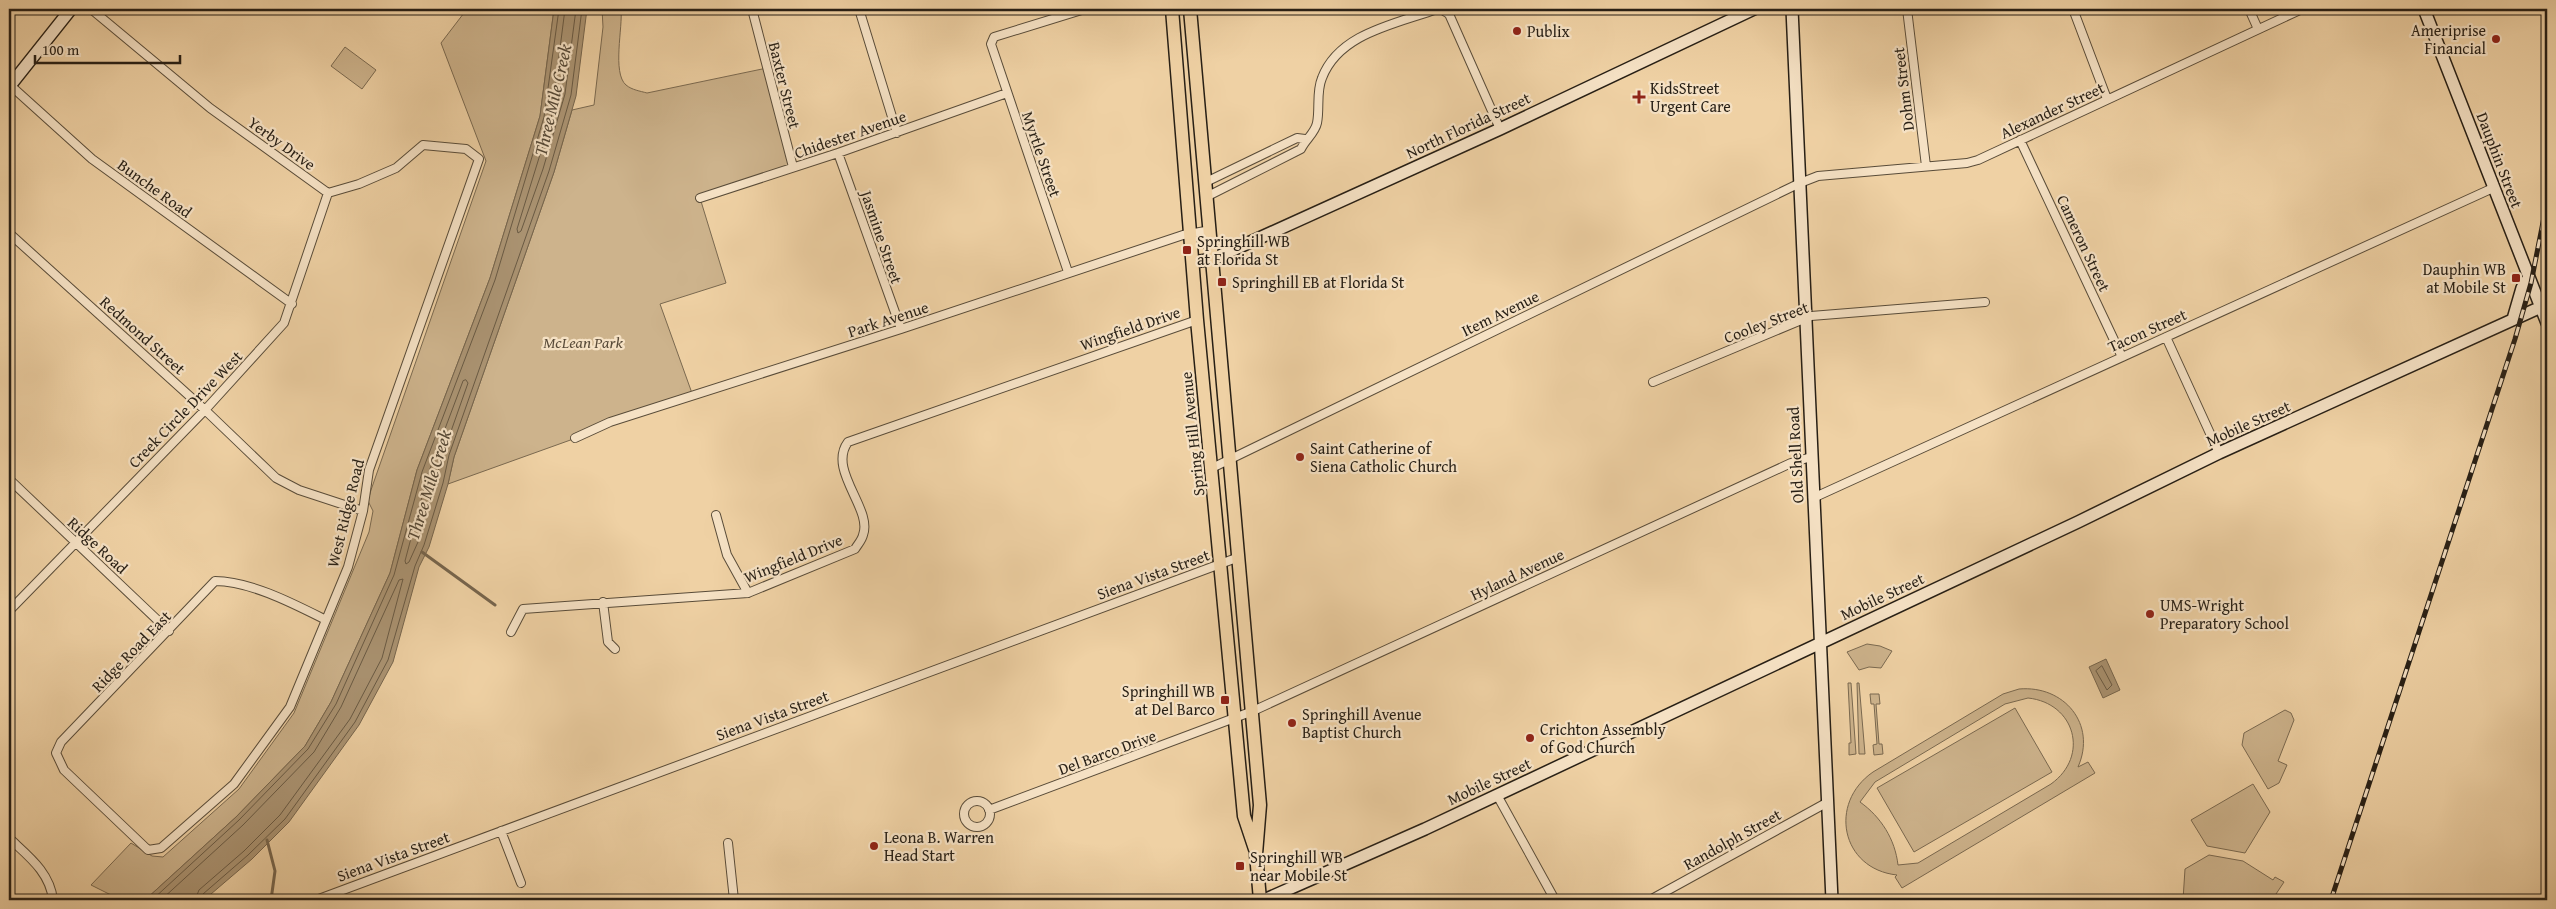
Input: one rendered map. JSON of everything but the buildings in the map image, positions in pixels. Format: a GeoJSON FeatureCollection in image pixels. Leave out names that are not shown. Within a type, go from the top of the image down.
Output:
{"type":"FeatureCollection","features":[{"type":"Feature","properties":{"kind":"main road","name":"Spring Hill Avenue"},"geometry":{"type":"LineString","coordinates":[[1172,9],[1194,262],[1197,320],[1234,718],[1244,816],[1256,854]]}},
{"type":"Feature","properties":{"kind":"main road","name":"Spring Hill Avenue"},"geometry":{"type":"LineString","coordinates":[[1190,9],[1253,711],[1261,814],[1256,854],[1260,900]]}},
{"type":"Feature","properties":{"kind":"street"},"geometry":{"type":"LineString","coordinates":[[9,86],[71,9]]}},
{"type":"Feature","properties":{"kind":"street","name":"Yerby Drive"},"geometry":{"type":"LineString","coordinates":[[91,9],[210,108],[328,193]]}},
{"type":"Feature","properties":{"kind":"street","name":"Baxter Street"},"geometry":{"type":"LineString","coordinates":[[752,9],[793,167]]}},
{"type":"Feature","properties":{"kind":"street"},"geometry":{"type":"LineString","coordinates":[[859,9],[897,133]]}},
{"type":"Feature","properties":{"kind":"street","name":"Myrtle Street"},"geometry":{"type":"LineString","coordinates":[[1068,272],[991,44],[994,38],[1085,9]]}},
{"type":"Feature","properties":{"kind":"street"},"geometry":{"type":"LineString","coordinates":[[1208,196],[1300,149],[1305,139],[1314,131],[1317,122],[1317,99],[1321,79],[1337,52],[1349,42],[1437,9]]}},
{"type":"Feature","properties":{"kind":"street"},"geometry":{"type":"LineString","coordinates":[[1443,9],[1449,14],[1500,129]]}},
{"type":"Feature","properties":{"kind":"street","name":"North Florida Street"},"geometry":{"type":"LineString","coordinates":[[1194,262],[1213,259],[1500,129],[1754,9]]}},
{"type":"Feature","properties":{"kind":"street","name":"Old Shell Road"},"geometry":{"type":"LineString","coordinates":[[1792,9],[1832,900]]}},
{"type":"Feature","properties":{"kind":"street","name":"Dohm Street"},"geometry":{"type":"LineString","coordinates":[[1907,9],[1926,166]]}},
{"type":"Feature","properties":{"kind":"street"},"geometry":{"type":"LineString","coordinates":[[2073,9],[2107,100]]}},
{"type":"Feature","properties":{"kind":"street"},"geometry":{"type":"LineString","coordinates":[[2249,9],[2258,29]]}},
{"type":"Feature","properties":{"kind":"street","name":"Alexander Street"},"geometry":{"type":"LineString","coordinates":[[1800,183],[1818,176],[1967,163],[2302,9]]}},
{"type":"Feature","properties":{"kind":"street","name":"Dauphin Street"},"geometry":{"type":"LineString","coordinates":[[2424,9],[2492,188],[2547,323]]}},
{"type":"Feature","properties":{"kind":"street","name":"Bunche Road"},"geometry":{"type":"LineString","coordinates":[[9,86],[92,159],[292,304]]}},
{"type":"Feature","properties":{"kind":"street","name":"Chidester Avenue"},"geometry":{"type":"LineString","coordinates":[[700,198],[897,133],[1007,93]]}},
{"type":"Feature","properties":{"kind":"street"},"geometry":{"type":"LineString","coordinates":[[1206,182],[1297,138],[1305,139]]}},
{"type":"Feature","properties":{"kind":"street","name":"Cameron Street"},"geometry":{"type":"LineString","coordinates":[[2020,140],[2122,357]]}},
{"type":"Feature","properties":{"kind":"street","name":"West Ridge Road"},"geometry":{"type":"LineString","coordinates":[[56,753],[64,770],[148,850],[161,848],[234,784],[290,708],[348,567],[363,512],[369,470],[479,159],[466,149],[423,145],[396,168],[358,184],[328,193]]}},
{"type":"Feature","properties":{"kind":"street","name":"Jasmine Street"},"geometry":{"type":"LineString","coordinates":[[838,153],[901,329]]}},
{"type":"Feature","properties":{"kind":"street","name":"Item Avenue"},"geometry":{"type":"LineString","coordinates":[[1212,468],[1800,183]]}},
{"type":"Feature","properties":{"kind":"street","name":"Tacon Street"},"geometry":{"type":"LineString","coordinates":[[1813,498],[2492,188]]}},
{"type":"Feature","properties":{"kind":"street","name":"Creek Circle Drive West"},"geometry":{"type":"LineString","coordinates":[[9,612],[74,542],[205,410],[284,323],[328,193]]}},
{"type":"Feature","properties":{"kind":"street","name":"Park Avenue"},"geometry":{"type":"LineString","coordinates":[[575,438],[610,422],[901,329],[1068,272],[1191,232],[1211,230]]}},
{"type":"Feature","properties":{"kind":"street","name":"Redmond Street"},"geometry":{"type":"LineString","coordinates":[[9,233],[205,410],[276,478],[299,490],[363,512]]}},
{"type":"Feature","properties":{"kind":"street"},"geometry":{"type":"LineString","coordinates":[[2513,319],[2522,288],[2529,277]]}},
{"type":"Feature","properties":{"kind":"street","name":"Cooley Street"},"geometry":{"type":"LineString","coordinates":[[1653,382],[1805,318],[1985,302]]}},
{"type":"Feature","properties":{"kind":"street","name":"Mobile Street"},"geometry":{"type":"LineString","coordinates":[[1264,900],[1497,795],[2219,453],[2541,307]]}},
{"type":"Feature","properties":{"kind":"street","name":"Wingfield Drive"},"geometry":{"type":"LineString","coordinates":[[511,632],[523,609],[748,593],[855,548],[864,533],[861,513],[842,466],[842,450],[848,442],[1197,320]]}},
{"type":"Feature","properties":{"kind":"street"},"geometry":{"type":"LineString","coordinates":[[2166,337],[2219,453]]}},
{"type":"Feature","properties":{"kind":"street","name":"Hyland Avenue"},"geometry":{"type":"LineString","coordinates":[[1234,718],[1253,711],[1791,463],[1811,458]]}},
{"type":"Feature","properties":{"kind":"street","name":"Ridge Road"},"geometry":{"type":"LineString","coordinates":[[9,479],[169,631]]}},
{"type":"Feature","properties":{"kind":"street"},"geometry":{"type":"LineString","coordinates":[[716,515],[727,555],[748,593]]}},
{"type":"Feature","properties":{"kind":"street","name":"Siena Vista Street"},"geometry":{"type":"LineString","coordinates":[[316,900],[1240,557]]}},
{"type":"Feature","properties":{"kind":"street","name":"Ridge Road East"},"geometry":{"type":"LineString","coordinates":[[56,753],[61,742],[215,581],[232,581],[299,607],[326,620]]}},
{"type":"Feature","properties":{"kind":"street"},"geometry":{"type":"LineString","coordinates":[[603,602],[608,642],[615,649]]}},
{"type":"Feature","properties":{"kind":"street","name":"Del Barco Drive"},"geometry":{"type":"LineString","coordinates":[[989,810],[1234,718]]}},
{"type":"Feature","properties":{"kind":"street"},"geometry":{"type":"LineString","coordinates":[[1497,795],[1555,900]]}},
{"type":"Feature","properties":{"kind":"street","name":"Randolph Street"},"geometry":{"type":"LineString","coordinates":[[1650,900],[1828,802]]}},
{"type":"Feature","properties":{"kind":"street"},"geometry":{"type":"LineString","coordinates":[[501,831],[521,883]]}},
{"type":"Feature","properties":{"kind":"street"},"geometry":{"type":"LineString","coordinates":[[9,838],[42,870],[50,886],[53,900]]}},
{"type":"Feature","properties":{"kind":"street"},"geometry":{"type":"LineString","coordinates":[[728,843],[734,900]]}},
{"type":"Feature","properties":{"kind":"green space"},"geometry":{"type":"Polygon","coordinates":[[[467,9],[554,9],[540,116],[490,278],[417,470],[390,573],[331,702],[305,746],[236,817],[145,900],[121,900],[91,885],[131,843],[152,856],[163,857],[239,789],[294,713],[369,532],[373,511],[368,501],[371,490],[486,161],[441,43],[467,9]]]}},
{"type":"Feature","properties":{"kind":"green space","name":"McLean Park"},"geometry":{"type":"Polygon","coordinates":[[[602,9],[621,9],[620,71],[626,85],[633,89],[647,93],[767,68],[793,167],[700,198],[726,283],[660,304],[693,396],[448,484],[454,457],[554,172],[572,110],[594,105],[603,27],[602,9]]]}},
{"type":"Feature","properties":{"kind":"green space"},"geometry":{"type":"Polygon","coordinates":[[[345,47],[376,70],[362,89],[331,66],[345,47]]]}},
{"type":"Feature","properties":{"kind":"green space"},"geometry":{"type":"Polygon","coordinates":[[[1867,644],[1880,646],[1892,651],[1881,668],[1869,667],[1859,670],[1847,652],[1867,644]]]}},
{"type":"Feature","properties":{"kind":"green space"},"geometry":{"type":"Polygon","coordinates":[[[1848,683],[1851,683],[1856,754],[1849,755],[1849,743],[1851,743],[1848,683]]]}},
{"type":"Feature","properties":{"kind":"green space"},"geometry":{"type":"Polygon","coordinates":[[[1857,683],[1859,683],[1865,754],[1859,754],[1857,683]]]}},
{"type":"Feature","properties":{"kind":"green space"},"geometry":{"type":"Polygon","coordinates":[[[2019,689],[2035,689],[2050,693],[2062,701],[2072,710],[2080,722],[2083,736],[2083,751],[2078,767],[2088,762],[2095,773],[1902,888],[1895,877],[1897,875],[1878,870],[1863,861],[1853,848],[1847,833],[1846,817],[1850,800],[1859,785],[1873,772],[2003,694],[2019,689]],[[2028,698],[2005,704],[1875,782],[1860,802],[1868,808],[1886,829],[1894,846],[1898,865],[1918,863],[2051,784],[2063,772],[2070,759],[2073,746],[2072,732],[2066,720],[2057,710],[2044,702],[2028,698]]]}},
{"type":"Feature","properties":{"kind":"green space"},"geometry":{"type":"Polygon","coordinates":[[[1870,694],[1879,694],[1880,704],[1876,704],[1879,744],[1882,744],[1883,754],[1874,755],[1873,745],[1877,744],[1874,704],[1871,704],[1870,694]]]}},
{"type":"Feature","properties":{"kind":"green space"},"geometry":{"type":"Polygon","coordinates":[[[2015,708],[2052,772],[1914,852],[1877,788],[2015,708]]]}},
{"type":"Feature","properties":{"kind":"green space"},"geometry":{"type":"Polygon","coordinates":[[[2285,710],[2291,713],[2294,720],[2278,761],[2287,765],[2279,783],[2268,789],[2242,745],[2244,733],[2285,710]]]}},
{"type":"Feature","properties":{"kind":"green space"},"geometry":{"type":"Polygon","coordinates":[[[2253,784],[2270,812],[2245,853],[2207,846],[2191,820],[2253,784]]]}},
{"type":"Feature","properties":{"kind":"green space"},"geometry":{"type":"Polygon","coordinates":[[[2209,855],[2243,861],[2273,880],[2275,877],[2284,882],[2272,900],[2183,900],[2185,869],[2209,855]]]}},
{"type":"Feature","properties":{"kind":"water","name":"Three Mile Creek"},"geometry":{"type":"Polygon","coordinates":[[[554,9],[587,9],[576,96],[554,172],[454,457],[429,547],[419,567],[393,662],[359,725],[289,822],[252,859],[204,900],[145,900],[236,817],[305,746],[331,702],[390,573],[417,470],[490,278],[540,116],[554,9]]]}},
{"type":"Feature","properties":{"kind":"water"},"geometry":{"type":"Polygon","coordinates":[[[2106,659],[2120,690],[2103,698],[2089,667],[2106,659]]]}},
{"type":"Feature","properties":{"kind":"waterway"},"geometry":{"type":"LineString","coordinates":[[422,552],[495,605]]}},
{"type":"Feature","properties":{"kind":"waterway"},"geometry":{"type":"LineString","coordinates":[[267,840],[275,871],[271,900]]}},
{"type":"Feature","properties":{"kind":"railway"},"geometry":{"type":"LineString","coordinates":[[2331,900],[2515,339],[2531,283],[2547,202]]}},
{"type":"Feature","properties":{"kind":"place","name":"Publix"},"geometry":{"type":"Point","coordinates":[1517,31]}},
{"type":"Feature","properties":{"kind":"place","name":"Ameriprise Financial"},"geometry":{"type":"Point","coordinates":[2496,39]}},
{"type":"Feature","properties":{"kind":"place","name":"KidsStreet Urgent Care"},"geometry":{"type":"Point","coordinates":[1639,97]}},
{"type":"Feature","properties":{"kind":"place","name":"Springhill WB at Florida St"},"geometry":{"type":"Point","coordinates":[1187,250]}},
{"type":"Feature","properties":{"kind":"place","name":"Dauphin WB at Mobile St"},"geometry":{"type":"Point","coordinates":[2516,278]}},
{"type":"Feature","properties":{"kind":"place","name":"Springhill EB at Florida St"},"geometry":{"type":"Point","coordinates":[1222,282]}},
{"type":"Feature","properties":{"kind":"place","name":"Saint Catherine of Siena Catholic Church"},"geometry":{"type":"Point","coordinates":[1300,457]}},
{"type":"Feature","properties":{"kind":"place","name":"UMS-Wright Preparatory School"},"geometry":{"type":"Point","coordinates":[2150,614]}},
{"type":"Feature","properties":{"kind":"place","name":"Springhill WB at Del Barco"},"geometry":{"type":"Point","coordinates":[1225,700]}},
{"type":"Feature","properties":{"kind":"place","name":"Springhill Avenue Baptist Church"},"geometry":{"type":"Point","coordinates":[1292,723]}},
{"type":"Feature","properties":{"kind":"place","name":"Crichton Assembly of God Church"},"geometry":{"type":"Point","coordinates":[1530,738]}},
{"type":"Feature","properties":{"kind":"place","name":"Leona B. Warren Head Start"},"geometry":{"type":"Point","coordinates":[874,846]}},
{"type":"Feature","properties":{"kind":"place","name":"Springhill WB near Mobile St"},"geometry":{"type":"Point","coordinates":[1240,866]}}]}
